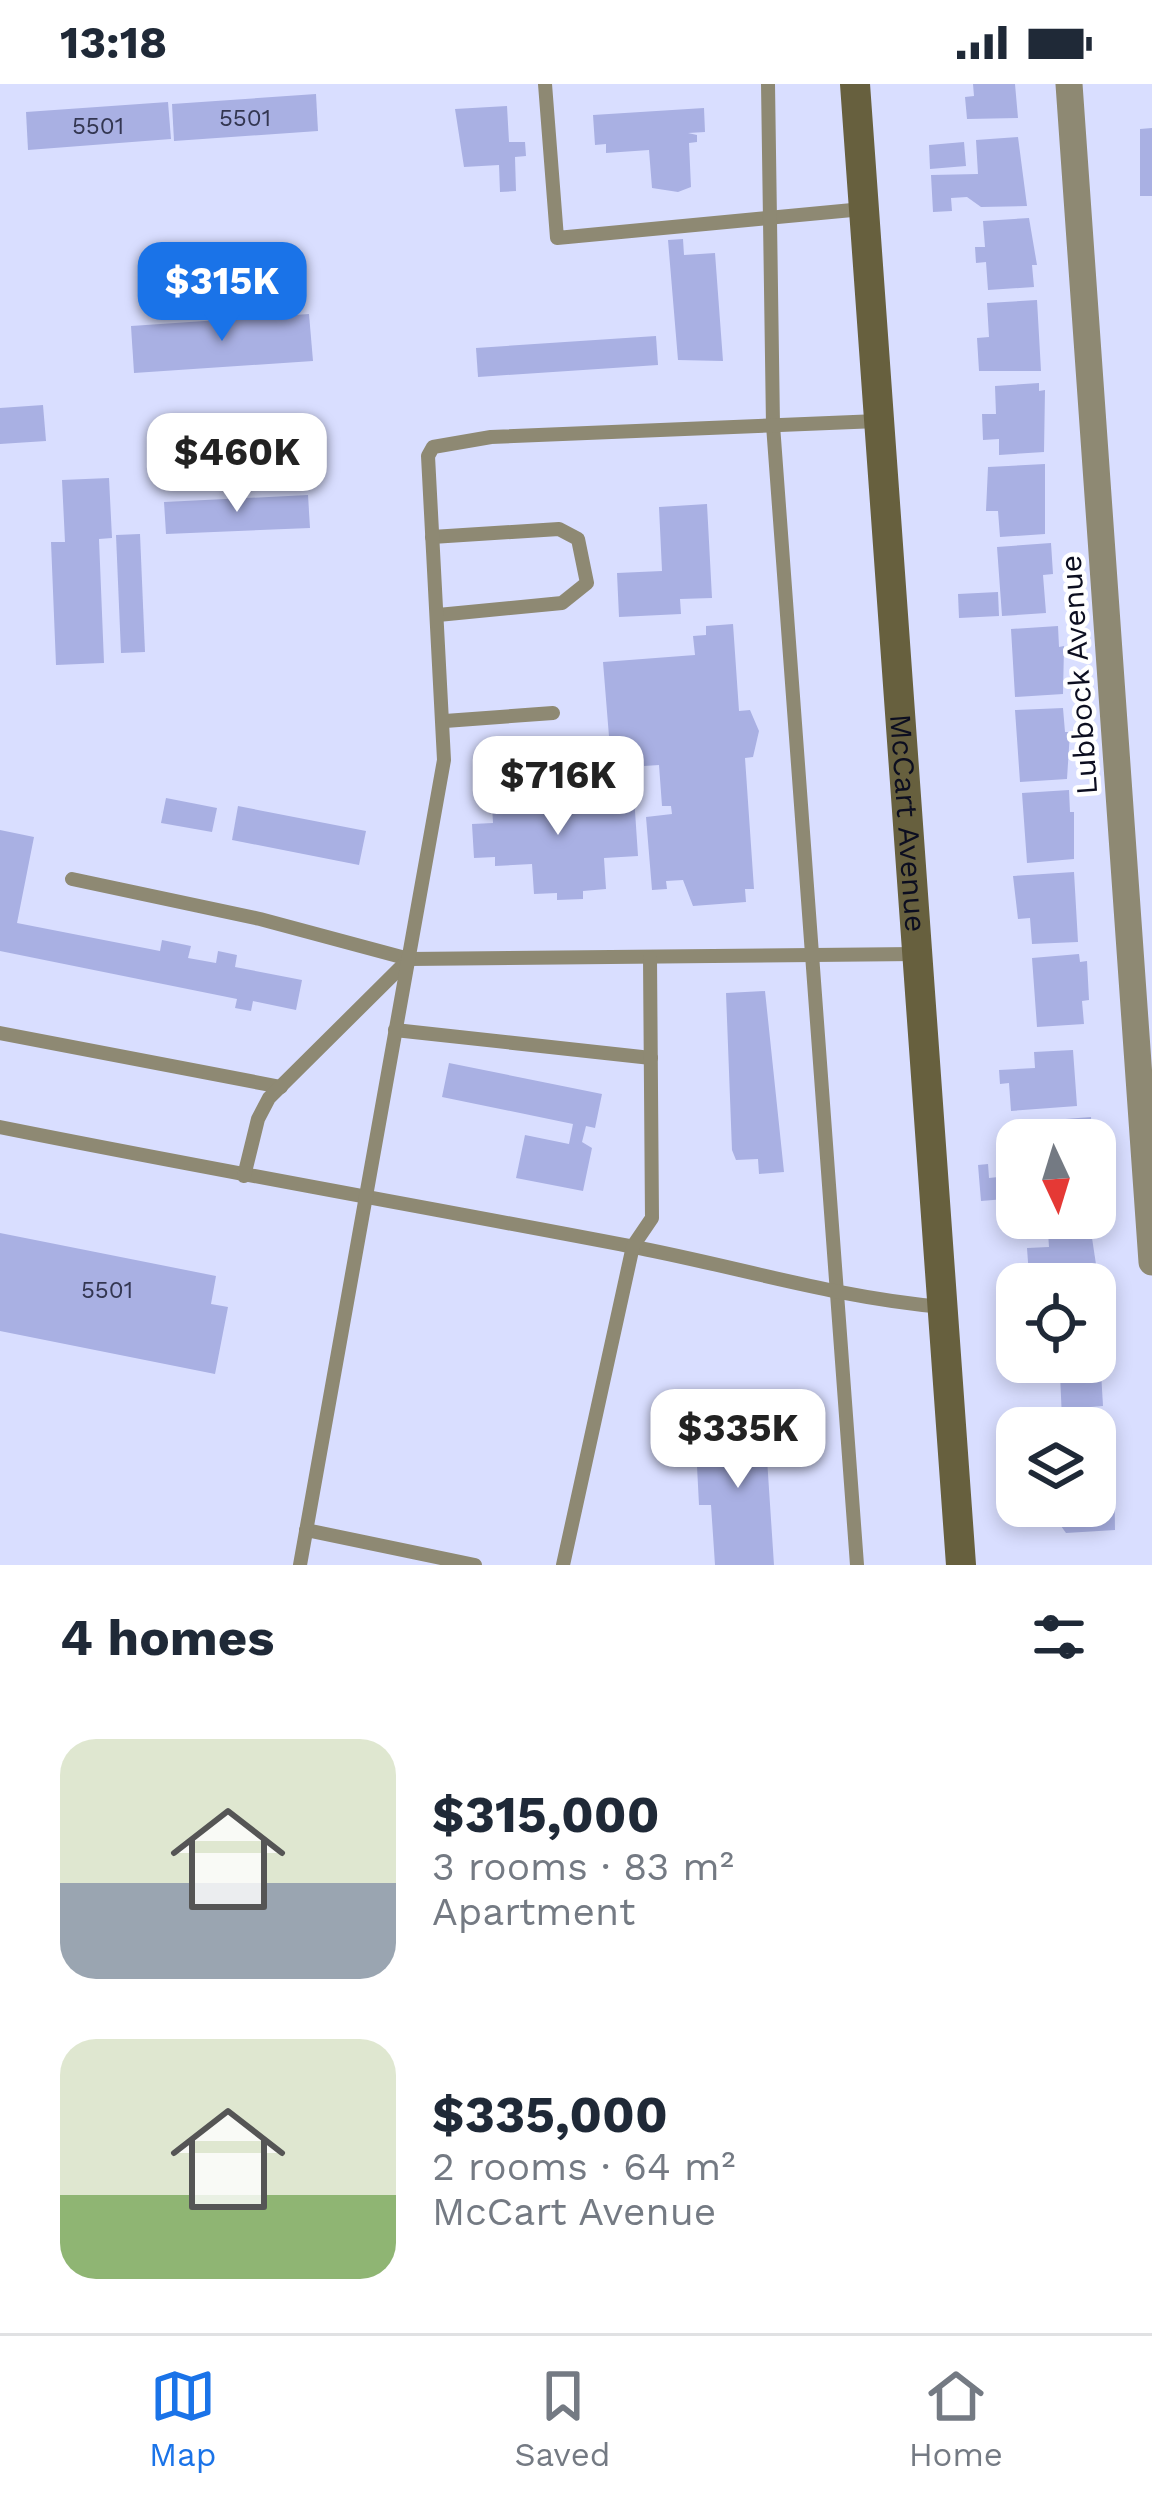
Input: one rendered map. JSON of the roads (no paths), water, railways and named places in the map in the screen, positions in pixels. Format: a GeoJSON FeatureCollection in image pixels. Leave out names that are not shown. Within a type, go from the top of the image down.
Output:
{"type":"FeatureCollection","features":[{"type":"Feature","properties":{"kind":"main road","name":"McCart Avenue"},"geometry":{"type":"LineString","coordinates":[[855,84],[962,1565]]}},
{"type":"Feature","properties":{"kind":"street","name":"Lubbock Avenue"},"geometry":{"type":"LineString","coordinates":[[1069,84],[1152,1262]]}},
{"type":"Feature","properties":{"kind":"lane"},"geometry":{"type":"LineString","coordinates":[[545,84],[557,238],[862,209]]}},
{"type":"Feature","properties":{"kind":"lane"},"geometry":{"type":"LineString","coordinates":[[768,84],[766,219],[773,425],[856,1565]]}},
{"type":"Feature","properties":{"kind":"lane"},"geometry":{"type":"LineString","coordinates":[[300,1565],[362,1200],[436,826],[445,721],[427,471],[434,447],[491,437],[878,421]]}},
{"type":"Feature","properties":{"kind":"lane"},"geometry":{"type":"LineString","coordinates":[[432,537],[559,530],[578,539],[586,560],[586,583],[562,603],[438,615]]}},
{"type":"Feature","properties":{"kind":"lane"},"geometry":{"type":"LineString","coordinates":[[445,721],[553,713]]}},
{"type":"Feature","properties":{"kind":"lane"},"geometry":{"type":"LineString","coordinates":[[71,879],[260,919],[410,959],[916,954]]}},
{"type":"Feature","properties":{"kind":"lane"},"geometry":{"type":"LineString","coordinates":[[563,1565],[633,1246],[652,1218],[650,958]]}},
{"type":"Feature","properties":{"kind":"lane"},"geometry":{"type":"LineString","coordinates":[[244,1176],[258,1119],[281,1087],[410,959]]}},
{"type":"Feature","properties":{"kind":"lane"},"geometry":{"type":"LineString","coordinates":[[395,1030],[651,1058]]}},
{"type":"Feature","properties":{"kind":"lane"},"geometry":{"type":"LineString","coordinates":[[0,1033],[281,1087]]}},
{"type":"Feature","properties":{"kind":"lane"},"geometry":{"type":"LineString","coordinates":[[0,1127],[362,1200],[633,1246],[834,1294],[943,1306]]}},
{"type":"Feature","properties":{"kind":"lane"},"geometry":{"type":"LineString","coordinates":[[306,1530],[475,1565]]}}]}
